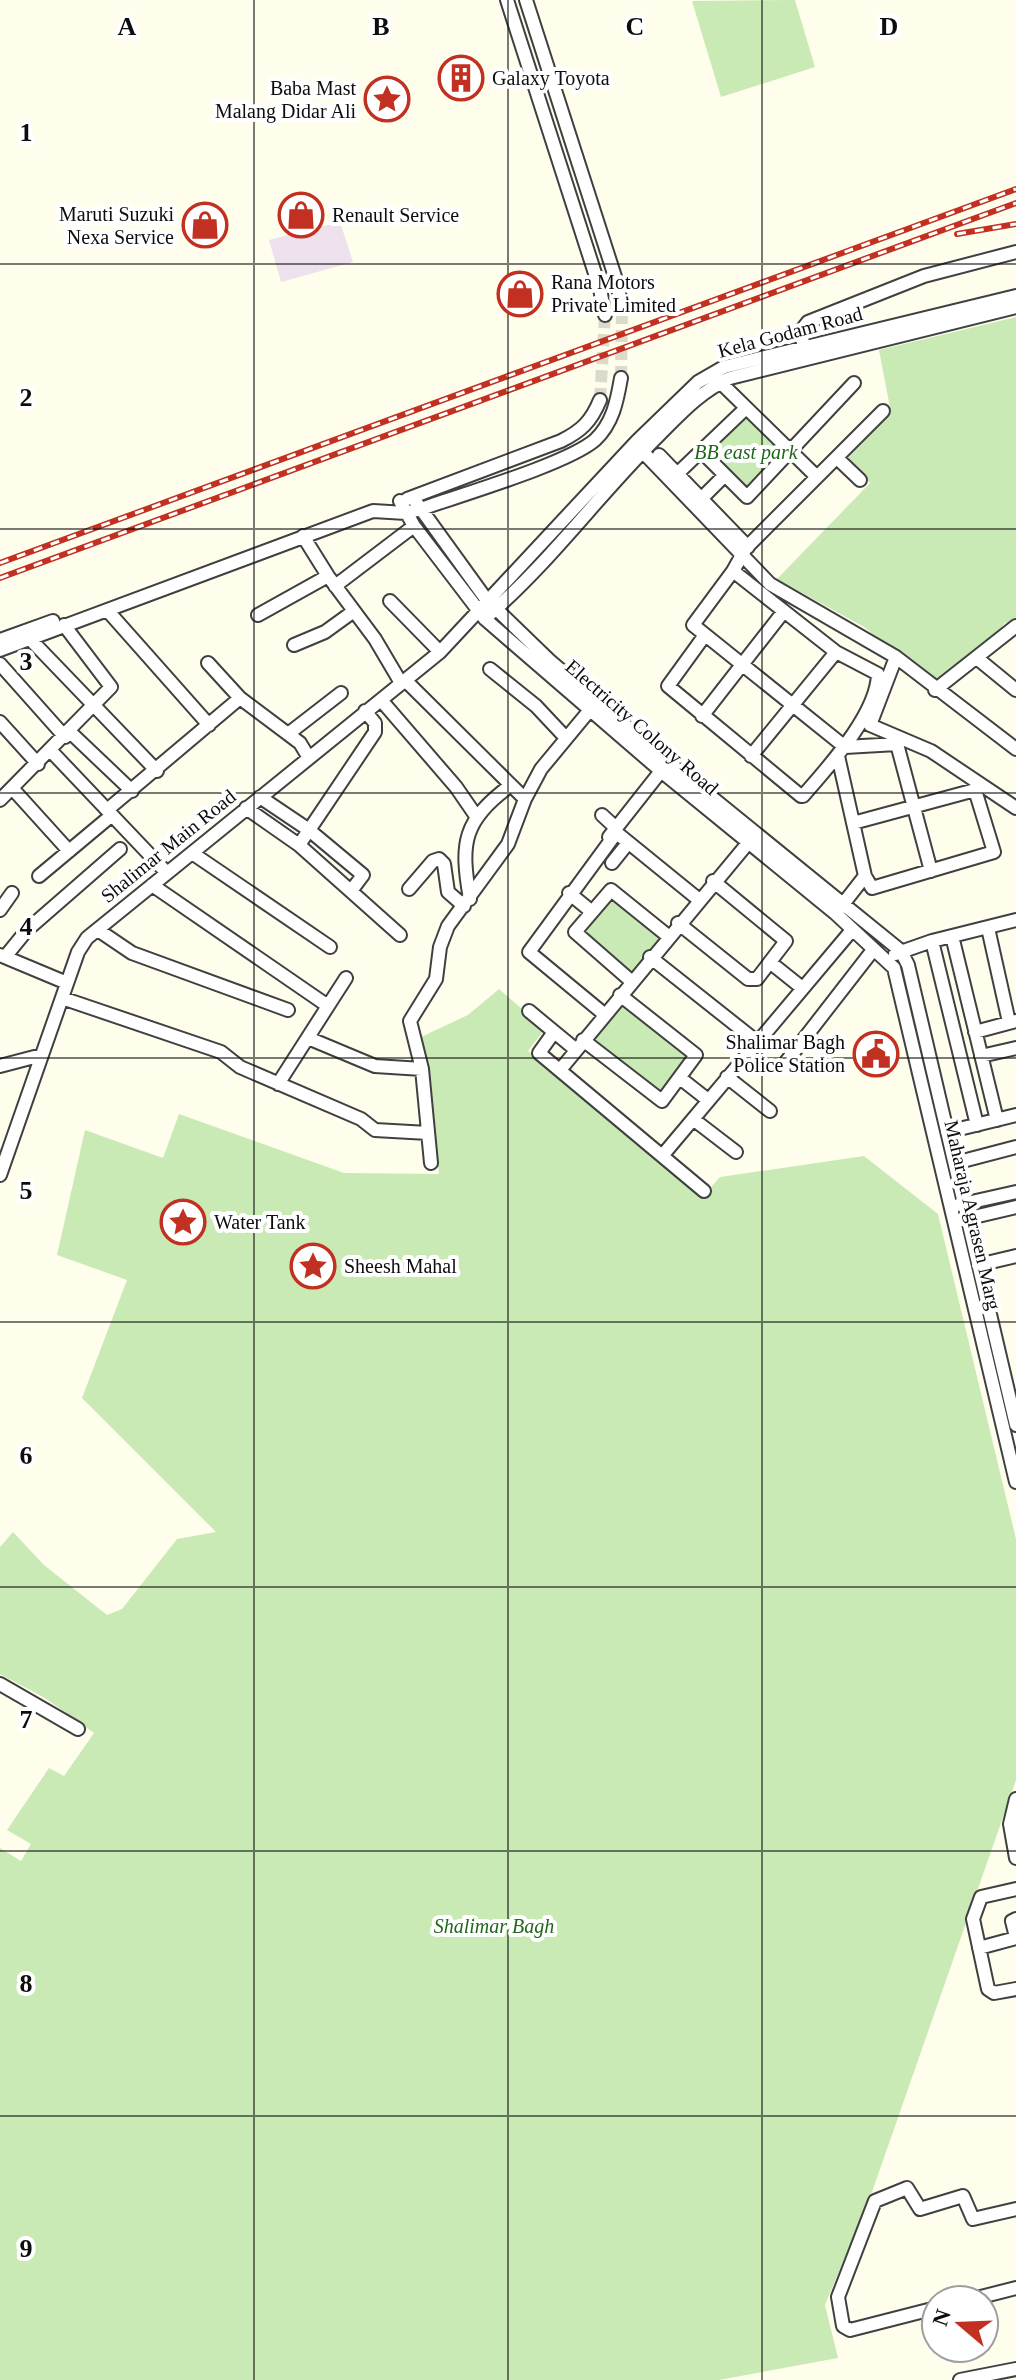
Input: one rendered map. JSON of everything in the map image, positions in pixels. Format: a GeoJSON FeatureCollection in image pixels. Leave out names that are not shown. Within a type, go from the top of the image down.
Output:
{"type":"FeatureCollection","features":[{"type":"Feature","properties":{"kind":"street"},"geometry":{"type":"LineString","coordinates":[[507,0],[605,315]]}},
{"type":"Feature","properties":{"kind":"street"},"geometry":{"type":"LineString","coordinates":[[526,0],[617,283],[622,308]]}},
{"type":"Feature","properties":{"kind":"street"},"geometry":{"type":"LineString","coordinates":[[804,354],[803,326],[824,315],[924,276],[1016,252]]}},
{"type":"Feature","properties":{"kind":"street","name":"Kela Godam Road"},"geometry":{"type":"LineString","coordinates":[[486,609],[661,416],[698,382],[1016,296]]}},
{"type":"Feature","properties":{"kind":"street","name":"Kela Godam Road"},"geometry":{"type":"LineString","coordinates":[[804,354],[1016,307]]}},
{"type":"Feature","properties":{"kind":"street"},"geometry":{"type":"LineString","coordinates":[[725,376],[745,409],[817,477]]}},
{"type":"Feature","properties":{"kind":"street","name":"Kela Godam Road"},"geometry":{"type":"LineString","coordinates":[[486,609],[683,410],[725,376]]}},
{"type":"Feature","properties":{"kind":"street"},"geometry":{"type":"LineString","coordinates":[[0,650],[373,511],[410,505],[548,463],[594,441],[616,408],[621,378]]}},
{"type":"Feature","properties":{"kind":"street"},"geometry":{"type":"LineString","coordinates":[[701,451],[747,497],[854,383]]}},
{"type":"Feature","properties":{"kind":"street"},"geometry":{"type":"LineString","coordinates":[[0,640],[373,504],[410,505],[581,431],[593,418],[600,400]]}},
{"type":"Feature","properties":{"kind":"street"},"geometry":{"type":"LineString","coordinates":[[678,473],[745,409]]}},
{"type":"Feature","properties":{"kind":"street"},"geometry":{"type":"LineString","coordinates":[[853,823],[976,791],[994,852],[872,888],[865,876],[853,823],[842,751],[793,705],[693,625],[744,551],[883,411]]}},
{"type":"Feature","properties":{"kind":"street"},"geometry":{"type":"LineString","coordinates":[[642,451],[698,502],[770,584],[896,657],[935,690],[1016,749]]}},
{"type":"Feature","properties":{"kind":"street"},"geometry":{"type":"LineString","coordinates":[[659,455],[678,473],[698,502]]}},
{"type":"Feature","properties":{"kind":"street"},"geometry":{"type":"LineString","coordinates":[[837,458],[860,480]]}},
{"type":"Feature","properties":{"kind":"street"},"geometry":{"type":"LineString","coordinates":[[698,502],[724,476]]}},
{"type":"Feature","properties":{"kind":"street","name":"Electricity Colony Road"},"geometry":{"type":"LineString","coordinates":[[410,505],[486,609]]}},
{"type":"Feature","properties":{"kind":"street","name":"Electricity Colony Road"},"geometry":{"type":"LineString","coordinates":[[410,505],[414,526],[486,609],[661,771],[748,843],[901,951]]}},
{"type":"Feature","properties":{"kind":"street"},"geometry":{"type":"LineString","coordinates":[[258,615],[332,581],[414,526]]}},
{"type":"Feature","properties":{"kind":"street"},"geometry":{"type":"LineString","coordinates":[[303,536],[403,682],[525,799]]}},
{"type":"Feature","properties":{"kind":"street"},"geometry":{"type":"LineString","coordinates":[[705,635],[668,685],[802,796],[842,751],[879,678],[836,652],[733,571]]}},
{"type":"Feature","properties":{"kind":"street"},"geometry":{"type":"LineString","coordinates":[[390,601],[440,652]]}},
{"type":"Feature","properties":{"kind":"street","name":"Shalimar Main Road"},"geometry":{"type":"LineString","coordinates":[[0,1175],[78,952],[98,930],[440,652],[486,609]]}},
{"type":"Feature","properties":{"kind":"street"},"geometry":{"type":"LineString","coordinates":[[107,610],[209,725]]}},
{"type":"Feature","properties":{"kind":"street"},"geometry":{"type":"LineString","coordinates":[[294,645],[325,632],[354,611]]}},
{"type":"Feature","properties":{"kind":"street"},"geometry":{"type":"LineString","coordinates":[[702,716],[784,611]]}},
{"type":"Feature","properties":{"kind":"street"},"geometry":{"type":"LineString","coordinates":[[0,800],[110,691],[111,682],[64,625]]}},
{"type":"Feature","properties":{"kind":"street"},"geometry":{"type":"LineString","coordinates":[[935,690],[1016,626]]}},
{"type":"Feature","properties":{"kind":"street"},"geometry":{"type":"LineString","coordinates":[[30,639],[157,771]]}},
{"type":"Feature","properties":{"kind":"street"},"geometry":{"type":"LineString","coordinates":[[751,756],[836,652]]}},
{"type":"Feature","properties":{"kind":"street"},"geometry":{"type":"LineString","coordinates":[[896,657],[870,725],[931,751],[1016,808]]}},
{"type":"Feature","properties":{"kind":"street"},"geometry":{"type":"LineString","coordinates":[[978,659],[1016,690]]}},
{"type":"Feature","properties":{"kind":"street"},"geometry":{"type":"LineString","coordinates":[[208,663],[240,698],[300,743],[309,758]]}},
{"type":"Feature","properties":{"kind":"street"},"geometry":{"type":"LineString","coordinates":[[0,664],[68,734],[132,791]]}},
{"type":"Feature","properties":{"kind":"street"},"geometry":{"type":"LineString","coordinates":[[490,669],[536,706],[566,738]]}},
{"type":"Feature","properties":{"kind":"street"},"geometry":{"type":"LineString","coordinates":[[288,734],[341,693]]}},
{"type":"Feature","properties":{"kind":"street"},"geometry":{"type":"LineString","coordinates":[[39,876],[240,698]]}},
{"type":"Feature","properties":{"kind":"street"},"geometry":{"type":"LineString","coordinates":[[381,700],[456,787],[476,816]]}},
{"type":"Feature","properties":{"kind":"street"},"geometry":{"type":"LineString","coordinates":[[431,1163],[422,1069],[410,1021],[436,979],[443,936],[508,844],[525,799],[566,738],[594,706]]}},
{"type":"Feature","properties":{"kind":"street","name":"Electricity Colony Road"},"geometry":{"type":"LineString","coordinates":[[594,706],[839,909],[852,930],[885,960]]}},
{"type":"Feature","properties":{"kind":"street"},"geometry":{"type":"LineString","coordinates":[[299,845],[375,732],[376,725],[365,711]]}},
{"type":"Feature","properties":{"kind":"street"},"geometry":{"type":"LineString","coordinates":[[0,722],[38,764]]}},
{"type":"Feature","properties":{"kind":"street"},"geometry":{"type":"LineString","coordinates":[[842,751],[897,744],[931,871]]}},
{"type":"Feature","properties":{"kind":"street"},"geometry":{"type":"LineString","coordinates":[[51,751],[167,873]]}},
{"type":"Feature","properties":{"kind":"street"},"geometry":{"type":"LineString","coordinates":[[526,940],[661,771]]}},
{"type":"Feature","properties":{"kind":"street"},"geometry":{"type":"LineString","coordinates":[[467,903],[464,847],[476,816],[511,785]]}},
{"type":"Feature","properties":{"kind":"street"},"geometry":{"type":"LineString","coordinates":[[12,788],[69,851]]}},
{"type":"Feature","properties":{"kind":"street"},"geometry":{"type":"LineString","coordinates":[[260,797],[309,830],[363,875],[351,891]]}},
{"type":"Feature","properties":{"kind":"street"},"geometry":{"type":"LineString","coordinates":[[246,808],[299,845],[400,935]]}},
{"type":"Feature","properties":{"kind":"street"},"geometry":{"type":"LineString","coordinates":[[602,815],[616,828]]}},
{"type":"Feature","properties":{"kind":"street"},"geometry":{"type":"LineString","coordinates":[[604,1014],[529,952],[569,893],[615,835],[698,899]]}},
{"type":"Feature","properties":{"kind":"street"},"geometry":{"type":"LineString","coordinates":[[612,863],[628,843]]}},
{"type":"Feature","properties":{"kind":"street"},"geometry":{"type":"LineString","coordinates":[[560,1070],[678,923],[748,843]]}},
{"type":"Feature","properties":{"kind":"street"},"geometry":{"type":"LineString","coordinates":[[67,983],[3,956],[27,930],[120,849]]}},
{"type":"Feature","properties":{"kind":"street"},"geometry":{"type":"LineString","coordinates":[[192,853],[330,947]]}},
{"type":"Feature","properties":{"kind":"street"},"geometry":{"type":"LineString","coordinates":[[409,889],[433,861],[439,859],[444,864],[448,892],[467,903]]}},
{"type":"Feature","properties":{"kind":"street"},"geometry":{"type":"LineString","coordinates":[[839,909],[865,876]]}},
{"type":"Feature","properties":{"kind":"street"},"geometry":{"type":"LineString","coordinates":[[678,923],[751,980],[757,979],[771,963],[786,941],[713,881]]}},
{"type":"Feature","properties":{"kind":"street"},"geometry":{"type":"LineString","coordinates":[[152,885],[328,1006]]}},
{"type":"Feature","properties":{"kind":"street"},"geometry":{"type":"LineString","coordinates":[[631,981],[574,934],[592,912],[611,890],[668,936]]}},
{"type":"Feature","properties":{"kind":"street"},"geometry":{"type":"LineString","coordinates":[[0,910],[12,893]]}},
{"type":"Feature","properties":{"kind":"street"},"geometry":{"type":"LineString","coordinates":[[569,893],[592,912]]}},
{"type":"Feature","properties":{"kind":"street"},"geometry":{"type":"LineString","coordinates":[[885,960],[932,941],[1016,920]]}},
{"type":"Feature","properties":{"kind":"street"},"geometry":{"type":"LineString","coordinates":[[975,1032],[1013,1022],[988,928]]}},
{"type":"Feature","properties":{"kind":"street"},"geometry":{"type":"LineString","coordinates":[[98,930],[141,957],[288,1010]]}},
{"type":"Feature","properties":{"kind":"street"},"geometry":{"type":"LineString","coordinates":[[662,1156],[852,930]]}},
{"type":"Feature","properties":{"kind":"street"},"geometry":{"type":"LineString","coordinates":[[952,936],[997,1120]]}},
{"type":"Feature","properties":{"kind":"street"},"geometry":{"type":"LineString","coordinates":[[932,941],[977,1125]]}},
{"type":"Feature","properties":{"kind":"street"},"geometry":{"type":"LineString","coordinates":[[786,1062],[873,950]]}},
{"type":"Feature","properties":{"kind":"street","name":"Maharaja Agrasen Marg"},"geometry":{"type":"LineString","coordinates":[[901,951],[908,965],[1004,1374],[1016,1482]]}},
{"type":"Feature","properties":{"kind":"street"},"geometry":{"type":"LineString","coordinates":[[650,957],[756,1041]]}},
{"type":"Feature","properties":{"kind":"street","name":"Maharaja Agrasen Marg"},"geometry":{"type":"LineString","coordinates":[[885,960],[894,968],[954,1222],[1013,1400],[1016,1425]]}},
{"type":"Feature","properties":{"kind":"street"},"geometry":{"type":"LineString","coordinates":[[771,963],[801,987]]}},
{"type":"Feature","properties":{"kind":"street"},"geometry":{"type":"LineString","coordinates":[[278,1084],[346,978]]}},
{"type":"Feature","properties":{"kind":"street"},"geometry":{"type":"LineString","coordinates":[[529,1011],[554,1032],[579,1045],[659,1101],[696,1055],[620,995]]}},
{"type":"Feature","properties":{"kind":"street"},"geometry":{"type":"LineString","coordinates":[[62,998],[221,1052],[240,1067],[361,1119],[380,1132],[428,1133]]}},
{"type":"Feature","properties":{"kind":"street"},"geometry":{"type":"LineString","coordinates":[[554,1032],[539,1052],[704,1191]]}},
{"type":"Feature","properties":{"kind":"street"},"geometry":{"type":"LineString","coordinates":[[308,1038],[375,1066],[422,1069]]}},
{"type":"Feature","properties":{"kind":"street"},"geometry":{"type":"LineString","coordinates":[[981,1056],[1016,1048]]}},
{"type":"Feature","properties":{"kind":"street"},"geometry":{"type":"LineString","coordinates":[[0,1066],[42,1055]]}},
{"type":"Feature","properties":{"kind":"street"},"geometry":{"type":"LineString","coordinates":[[916,1064],[931,1061]]}},
{"type":"Feature","properties":{"kind":"street"},"geometry":{"type":"LineString","coordinates":[[727,1077],[770,1111]]}},
{"type":"Feature","properties":{"kind":"street"},"geometry":{"type":"LineString","coordinates":[[680,1078],[708,1100]]}},
{"type":"Feature","properties":{"kind":"street"},"geometry":{"type":"LineString","coordinates":[[947,1132],[1016,1115]]}},
{"type":"Feature","properties":{"kind":"street"},"geometry":{"type":"LineString","coordinates":[[693,1119],[736,1152]]}},
{"type":"Feature","properties":{"kind":"street"},"geometry":{"type":"LineString","coordinates":[[955,1163],[1016,1147]]}},
{"type":"Feature","properties":{"kind":"street"},"geometry":{"type":"LineString","coordinates":[[951,1207],[1016,1192]]}},
{"type":"Feature","properties":{"kind":"street"},"geometry":{"type":"LineString","coordinates":[[954,1222],[1016,1207]]}},
{"type":"Feature","properties":{"kind":"street"},"geometry":{"type":"LineString","coordinates":[[978,1265],[1016,1256]]}},
{"type":"Feature","properties":{"kind":"street"},"geometry":{"type":"LineString","coordinates":[[0,1684],[78,1729]]}},
{"type":"Feature","properties":{"kind":"street"},"geometry":{"type":"LineString","coordinates":[[1015,1850],[1010,1818],[1016,1799]]}},
{"type":"Feature","properties":{"kind":"street"},"geometry":{"type":"LineString","coordinates":[[1016,1889],[981,1897],[973,1916],[989,1991],[1016,1989]]}},
{"type":"Feature","properties":{"kind":"street"},"geometry":{"type":"LineString","coordinates":[[979,1948],[1016,1938],[1012,1920],[1016,1919]]}},
{"type":"Feature","properties":{"kind":"street"},"geometry":{"type":"LineString","coordinates":[[920,2312],[850,2330],[843,2326],[838,2297],[875,2201],[907,2188],[920,2209],[963,2196],[973,2219],[1016,2209]]}},
{"type":"Feature","properties":{"kind":"street"},"geometry":{"type":"LineString","coordinates":[[960,2380],[1016,2369]]}},
{"type":"Feature","properties":{"kind":"shaded area"},"geometry":{"type":"Polygon","coordinates":[[[340,222],[353,262],[281,282],[269,240],[340,222]]]}},
{"type":"Feature","properties":{"kind":"green space"},"geometry":{"type":"Polygon","coordinates":[[[795,0],[815,67],[721,97],[692,1],[795,0]]]}},
{"type":"Feature","properties":{"kind":"green space"},"geometry":{"type":"Polygon","coordinates":[[[1016,317],[1016,621],[1005,623],[976,657],[936,684],[864,627],[777,579],[870,483],[848,458],[891,413],[879,350],[1016,317]]]}},
{"type":"Feature","properties":{"kind":"green space","name":"BB east park"},"geometry":{"type":"Polygon","coordinates":[[[746,411],[787,451],[746,493],[705,453],[746,411]]]}},
{"type":"Feature","properties":{"kind":"green space"},"geometry":{"type":"Polygon","coordinates":[[[610,894],[663,937],[630,977],[578,933],[610,894]]]}},
{"type":"Feature","properties":{"kind":"green space","name":"Shalimar Bagh"},"geometry":{"type":"Polygon","coordinates":[[[499,989],[545,1029],[528,1051],[703,1196],[720,1177],[864,1156],[938,1214],[1016,1539],[1016,1780],[872,2192],[825,2305],[838,2358],[719,2380],[0,2380],[0,1848],[21,1861],[31,1844],[7,1830],[49,1768],[64,1776],[94,1733],[45,1698],[0,1674],[0,1547],[13,1532],[44,1565],[107,1615],[122,1609],[177,1539],[216,1532],[82,1398],[127,1280],[57,1255],[85,1130],[163,1158],[179,1114],[344,1173],[439,1174],[421,1037],[468,1015],[499,989]]]}},
{"type":"Feature","properties":{"kind":"green space"},"geometry":{"type":"Polygon","coordinates":[[[620,999],[693,1057],[660,1098],[587,1040],[620,999]]]}},
{"type":"Feature","properties":{"kind":"tunnel"},"geometry":{"type":"LineString","coordinates":[[621,378],[622,308]]}},
{"type":"Feature","properties":{"kind":"tunnel"},"geometry":{"type":"LineString","coordinates":[[600,400],[605,315]]}},
{"type":"Feature","properties":{"kind":"railway"},"geometry":{"type":"LineString","coordinates":[[0,563],[1016,189]]}},
{"type":"Feature","properties":{"kind":"railway"},"geometry":{"type":"LineString","coordinates":[[0,578],[1016,203]]}},
{"type":"Feature","properties":{"kind":"railway"},"geometry":{"type":"LineString","coordinates":[[957,234],[1016,224]]}},
{"type":"Feature","properties":{"kind":"place","name":"Galaxy Toyota"},"geometry":{"type":"Point","coordinates":[461,78]}},
{"type":"Feature","properties":{"kind":"place","name":"Baba Mast Malang Didar Ali"},"geometry":{"type":"Point","coordinates":[387,99]}},
{"type":"Feature","properties":{"kind":"place","name":"Renault Service"},"geometry":{"type":"Point","coordinates":[301,215]}},
{"type":"Feature","properties":{"kind":"place","name":"Maruti Suzuki Nexa Service"},"geometry":{"type":"Point","coordinates":[205,225]}},
{"type":"Feature","properties":{"kind":"place","name":"Rana Motors Private Limited"},"geometry":{"type":"Point","coordinates":[520,294]}},
{"type":"Feature","properties":{"kind":"place","name":"Shalimar Bagh Police Station"},"geometry":{"type":"Point","coordinates":[876,1054]}},
{"type":"Feature","properties":{"kind":"place","name":"Water Tank"},"geometry":{"type":"Point","coordinates":[183,1222]}},
{"type":"Feature","properties":{"kind":"place","name":"Sheesh Mahal"},"geometry":{"type":"Point","coordinates":[313,1266]}}]}
